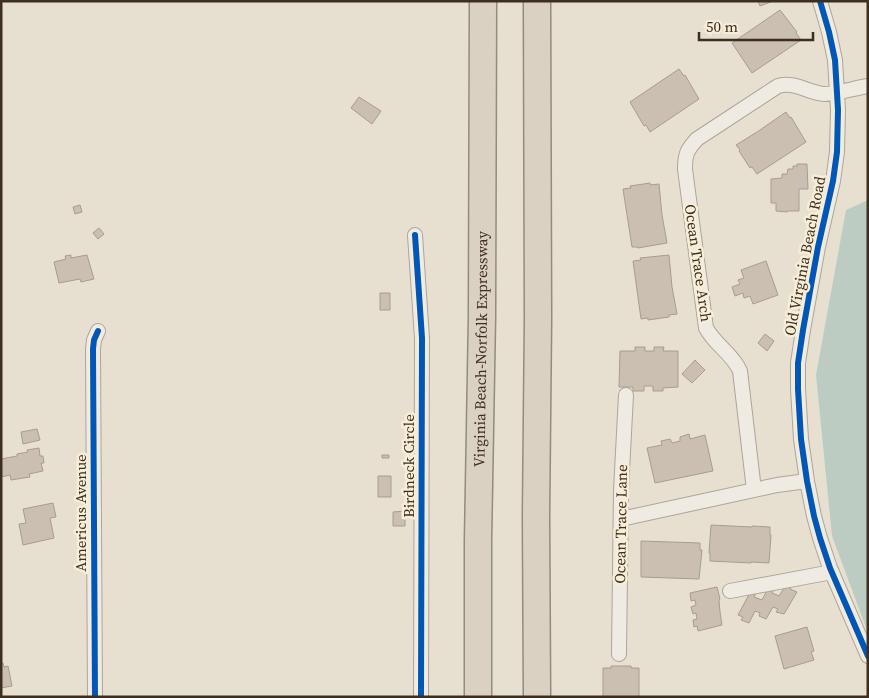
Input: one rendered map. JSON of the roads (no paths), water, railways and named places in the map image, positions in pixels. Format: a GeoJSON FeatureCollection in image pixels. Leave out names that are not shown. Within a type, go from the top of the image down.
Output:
{"type":"FeatureCollection","features":[{"type":"Feature","properties":{"kind":"highway","name":"Virginia Beach-Norfolk Expressway"},"geometry":{"type":"LineString","coordinates":[[478,697],[483,1]]}},
{"type":"Feature","properties":{"kind":"highway"},"geometry":{"type":"LineString","coordinates":[[537,1],[537,697]]}},
{"type":"Feature","properties":{"kind":"highway"},"geometry":{"type":"LineString","coordinates":[[467,697],[478,541]]}},
{"type":"Feature","properties":{"kind":"street","name":"Old Virginia Beach Road"},"geometry":{"type":"LineString","coordinates":[[820,1],[829,32],[838,92],[837,152],[798,363],[801,439],[807,481],[820,538],[832,572],[868,656]]}},
{"type":"Feature","properties":{"kind":"street","name":"Ocean Trace Arch"},"geometry":{"type":"LineString","coordinates":[[754,490],[740,371],[736,361],[711,338],[706,328],[685,169],[685,155],[697,139],[778,86],[785,84],[825,94],[868,86]]}},
{"type":"Feature","properties":{"kind":"street","name":"Birdneck Circle"},"geometry":{"type":"LineString","coordinates":[[415,235],[422,338],[421,697]]}},
{"type":"Feature","properties":{"kind":"street","name":"Americus Avenue"},"geometry":{"type":"LineString","coordinates":[[95,697],[93,350],[94,340],[98,331]]}},
{"type":"Feature","properties":{"kind":"street","name":"Ocean Trace Lane"},"geometry":{"type":"LineString","coordinates":[[619,654],[621,519],[626,395]]}},
{"type":"Feature","properties":{"kind":"street"},"geometry":{"type":"LineString","coordinates":[[621,519],[777,484],[807,481]]}},
{"type":"Feature","properties":{"kind":"street"},"geometry":{"type":"LineString","coordinates":[[730,591],[832,572]]}}]}
